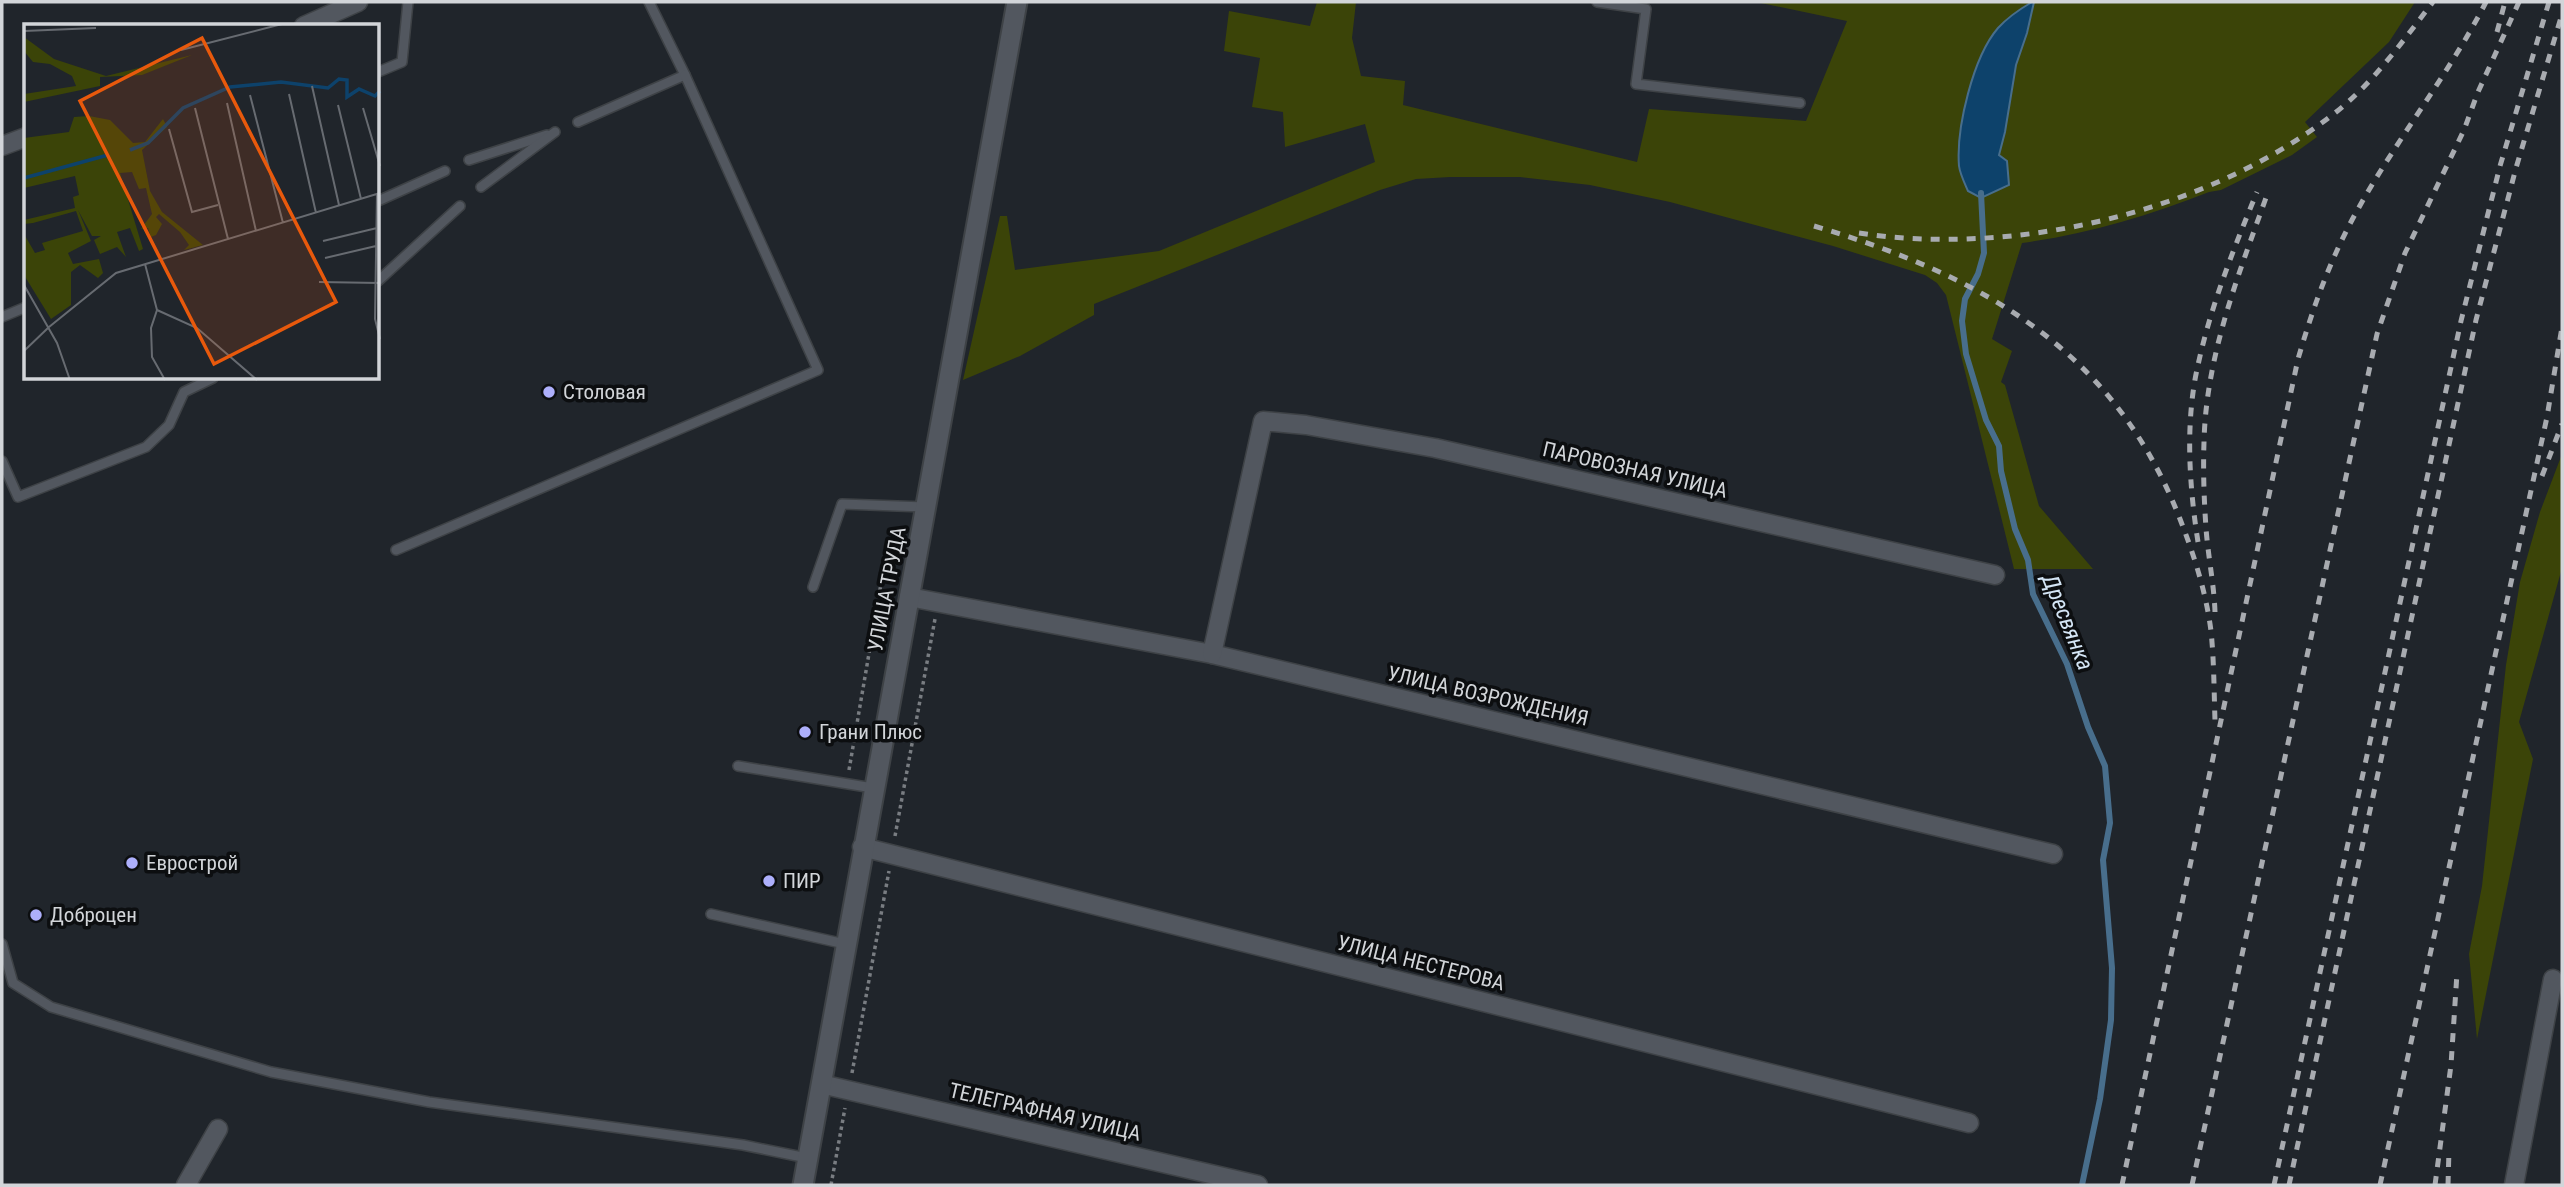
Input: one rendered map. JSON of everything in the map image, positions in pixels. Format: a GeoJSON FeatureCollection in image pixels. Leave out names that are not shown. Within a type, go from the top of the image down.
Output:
{"type":"FeatureCollection","features":[{"type":"Feature","properties":{"kind":"street"},"geometry":{"type":"LineString","coordinates":[[308,24],[358,2]]}},
{"type":"Feature","properties":{"kind":"street","name":"УЛИЦА ТРУДА"},"geometry":{"type":"LineString","coordinates":[[803,1185],[862,847],[1017,2]]}},
{"type":"Feature","properties":{"kind":"street"},"geometry":{"type":"LineString","coordinates":[[2,146],[24,137]]}},
{"type":"Feature","properties":{"kind":"street","name":"ПАРОВОЗНАЯ УЛИЦА"},"geometry":{"type":"LineString","coordinates":[[1212,653],[1263,421],[1306,425],[1436,447],[1995,575]]}},
{"type":"Feature","properties":{"kind":"street","name":"УЛИЦА ВОЗРОЖДЕНИЯ"},"geometry":{"type":"LineString","coordinates":[[909,597],[1212,653],[2053,854]]}},
{"type":"Feature","properties":{"kind":"street","name":"УЛИЦА НЕСТЕРОВА"},"geometry":{"type":"LineString","coordinates":[[862,847],[1969,1123]]}},
{"type":"Feature","properties":{"kind":"street"},"geometry":{"type":"LineString","coordinates":[[2514,1185],[2553,979]]}},
{"type":"Feature","properties":{"kind":"street","name":"ТЕЛЕГРАФНАЯ УЛИЦА"},"geometry":{"type":"LineString","coordinates":[[821,1084],[1258,1185]]}},
{"type":"Feature","properties":{"kind":"street"},"geometry":{"type":"LineString","coordinates":[[187,1185],[218,1129]]}},
{"type":"Feature","properties":{"kind":"lane"},"geometry":{"type":"LineString","coordinates":[[380,71],[402,62],[408,2]]}},
{"type":"Feature","properties":{"kind":"lane"},"geometry":{"type":"LineString","coordinates":[[396,550],[818,370],[685,75],[649,2]]}},
{"type":"Feature","properties":{"kind":"lane"},"geometry":{"type":"LineString","coordinates":[[1597,2],[1646,9],[1636,84],[1800,103]]}},
{"type":"Feature","properties":{"kind":"lane"},"geometry":{"type":"LineString","coordinates":[[578,122],[685,75]]}},
{"type":"Feature","properties":{"kind":"lane"},"geometry":{"type":"LineString","coordinates":[[469,160],[555,132],[481,187]]}},
{"type":"Feature","properties":{"kind":"lane"},"geometry":{"type":"LineString","coordinates":[[380,200],[445,171]]}},
{"type":"Feature","properties":{"kind":"lane"},"geometry":{"type":"LineString","coordinates":[[380,279],[460,206]]}},
{"type":"Feature","properties":{"kind":"lane"},"geometry":{"type":"LineString","coordinates":[[2,317],[24,308]]}},
{"type":"Feature","properties":{"kind":"lane"},"geometry":{"type":"LineString","coordinates":[[2,461],[18,496],[134,452],[146,447],[169,425],[184,392],[210,380]]}},
{"type":"Feature","properties":{"kind":"lane"},"geometry":{"type":"LineString","coordinates":[[813,587],[842,504],[925,507]]}},
{"type":"Feature","properties":{"kind":"lane"},"geometry":{"type":"LineString","coordinates":[[738,766],[873,788]]}},
{"type":"Feature","properties":{"kind":"lane"},"geometry":{"type":"LineString","coordinates":[[711,914],[845,944]]}},
{"type":"Feature","properties":{"kind":"lane"},"geometry":{"type":"LineString","coordinates":[[2,944],[13,983],[51,1007],[271,1072],[429,1102],[743,1145],[807,1158]]}},
{"type":"Feature","properties":{"kind":"path"},"geometry":{"type":"LineString","coordinates":[[847,783],[883,572]]}},
{"type":"Feature","properties":{"kind":"path"},"geometry":{"type":"LineString","coordinates":[[831,1185],[938,603]]}},
{"type":"Feature","properties":{"kind":"green space"},"geometry":{"type":"Polygon","coordinates":[[[1317,2],[1356,2],[1352,38],[1361,76],[1405,81],[1403,105],[1637,162],[1649,109],[1806,121],[1847,21],[1756,2],[2415,2],[2389,42],[2305,122],[2317,137],[2292,155],[2221,190],[2163,209],[2070,235],[2022,243],[1992,339],[2012,351],[2001,382],[2005,385],[2039,506],[2093,569],[2014,569],[1946,295],[1937,283],[1925,275],[1833,246],[1670,202],[1590,185],[1520,177],[1450,177],[1416,179],[1380,190],[1094,304],[1094,315],[1020,356],[963,380],[1000,216],[1007,216],[1015,270],[1159,251],[1375,162],[1365,124],[1285,147],[1283,112],[1252,107],[1260,58],[1224,51],[1229,11],[1310,26],[1317,2]]]}},
{"type":"Feature","properties":{"kind":"green space"},"geometry":{"type":"Polygon","coordinates":[[[2562,454],[2562,568],[2519,722],[2533,759],[2477,1039],[2469,954],[2482,886],[2506,665],[2520,582],[2540,512],[2562,454]]]}},
{"type":"Feature","properties":{"kind":"water"},"geometry":{"type":"Polygon","coordinates":[[[2032,2],[2027,33],[2016,65],[1999,155],[2007,161],[2009,185],[1981,198],[1968,191],[1961,176],[1959,150],[1963,113],[1974,74],[1989,41],[2006,20],[2032,2]]]}},
{"type":"Feature","properties":{"kind":"waterway","name":"Дресвянка"},"geometry":{"type":"LineString","coordinates":[[1981,193],[1984,253],[1978,274],[1965,299],[1962,321],[1966,354],[1986,420],[1999,446],[2001,471],[2015,529],[2028,560],[2033,594],[2067,664],[2088,727],[2105,766],[2110,823],[2103,860],[2112,968],[2111,1020],[2100,1099],[2082,1185]]}},
{"type":"Feature","properties":{"kind":"railway"},"geometry":{"type":"LineString","coordinates":[[1859,233],[1919,239],[1981,238],[2044,232],[2107,220],[2168,202],[2226,178],[2281,150],[2331,116],[2360,91],[2386,62],[2433,2]]}},
{"type":"Feature","properties":{"kind":"railway"},"geometry":{"type":"LineString","coordinates":[[2122,1185],[2303,341],[2328,271],[2352,220],[2486,2]]}},
{"type":"Feature","properties":{"kind":"railway"},"geometry":{"type":"LineString","coordinates":[[2497,32],[2505,2]]}},
{"type":"Feature","properties":{"kind":"railway"},"geometry":{"type":"LineString","coordinates":[[2192,1185],[2377,334],[2405,253],[2464,130],[2478,92],[2519,2]]}},
{"type":"Feature","properties":{"kind":"railway"},"geometry":{"type":"LineString","coordinates":[[2274,1185],[2461,321],[2500,166],[2549,2]]}},
{"type":"Feature","properties":{"kind":"railway"},"geometry":{"type":"LineString","coordinates":[[2289,1185],[2476,320],[2516,168],[2562,14]]}},
{"type":"Feature","properties":{"kind":"railway"},"geometry":{"type":"LineString","coordinates":[[2198,542],[2190,453],[2194,386],[2216,299],[2257,192]]}},
{"type":"Feature","properties":{"kind":"railway"},"geometry":{"type":"LineString","coordinates":[[2215,612],[2204,496],[2206,410],[2225,317],[2267,195]]}},
{"type":"Feature","properties":{"kind":"railway"},"geometry":{"type":"LineString","coordinates":[[1814,226],[1875,246],[1932,269],[1985,295],[2034,327],[2079,365],[2118,408],[2152,460],[2180,519],[2195,560],[2211,631],[2215,721]]}},
{"type":"Feature","properties":{"kind":"railway"},"geometry":{"type":"LineString","coordinates":[[2380,1185],[2547,417],[2562,327]]}},
{"type":"Feature","properties":{"kind":"railway"},"geometry":{"type":"LineString","coordinates":[[2542,476],[2562,424]]}},
{"type":"Feature","properties":{"kind":"railway"},"geometry":{"type":"LineString","coordinates":[[2435,1185],[2451,1065],[2457,973]]}},
{"type":"Feature","properties":{"kind":"railway"},"geometry":{"type":"LineString","coordinates":[[2448,1185],[2449,1149]]}},
{"type":"Feature","properties":{"kind":"place","name":"Столовая"},"geometry":{"type":"Point","coordinates":[549,392]}},
{"type":"Feature","properties":{"kind":"place","name":"Грани Плюс"},"geometry":{"type":"Point","coordinates":[805,732]}},
{"type":"Feature","properties":{"kind":"place","name":"Еврострой"},"geometry":{"type":"Point","coordinates":[132,863]}},
{"type":"Feature","properties":{"kind":"place","name":"ПИР"},"geometry":{"type":"Point","coordinates":[769,881]}},
{"type":"Feature","properties":{"kind":"place","name":"Доброцен"},"geometry":{"type":"Point","coordinates":[36,915]}}]}
